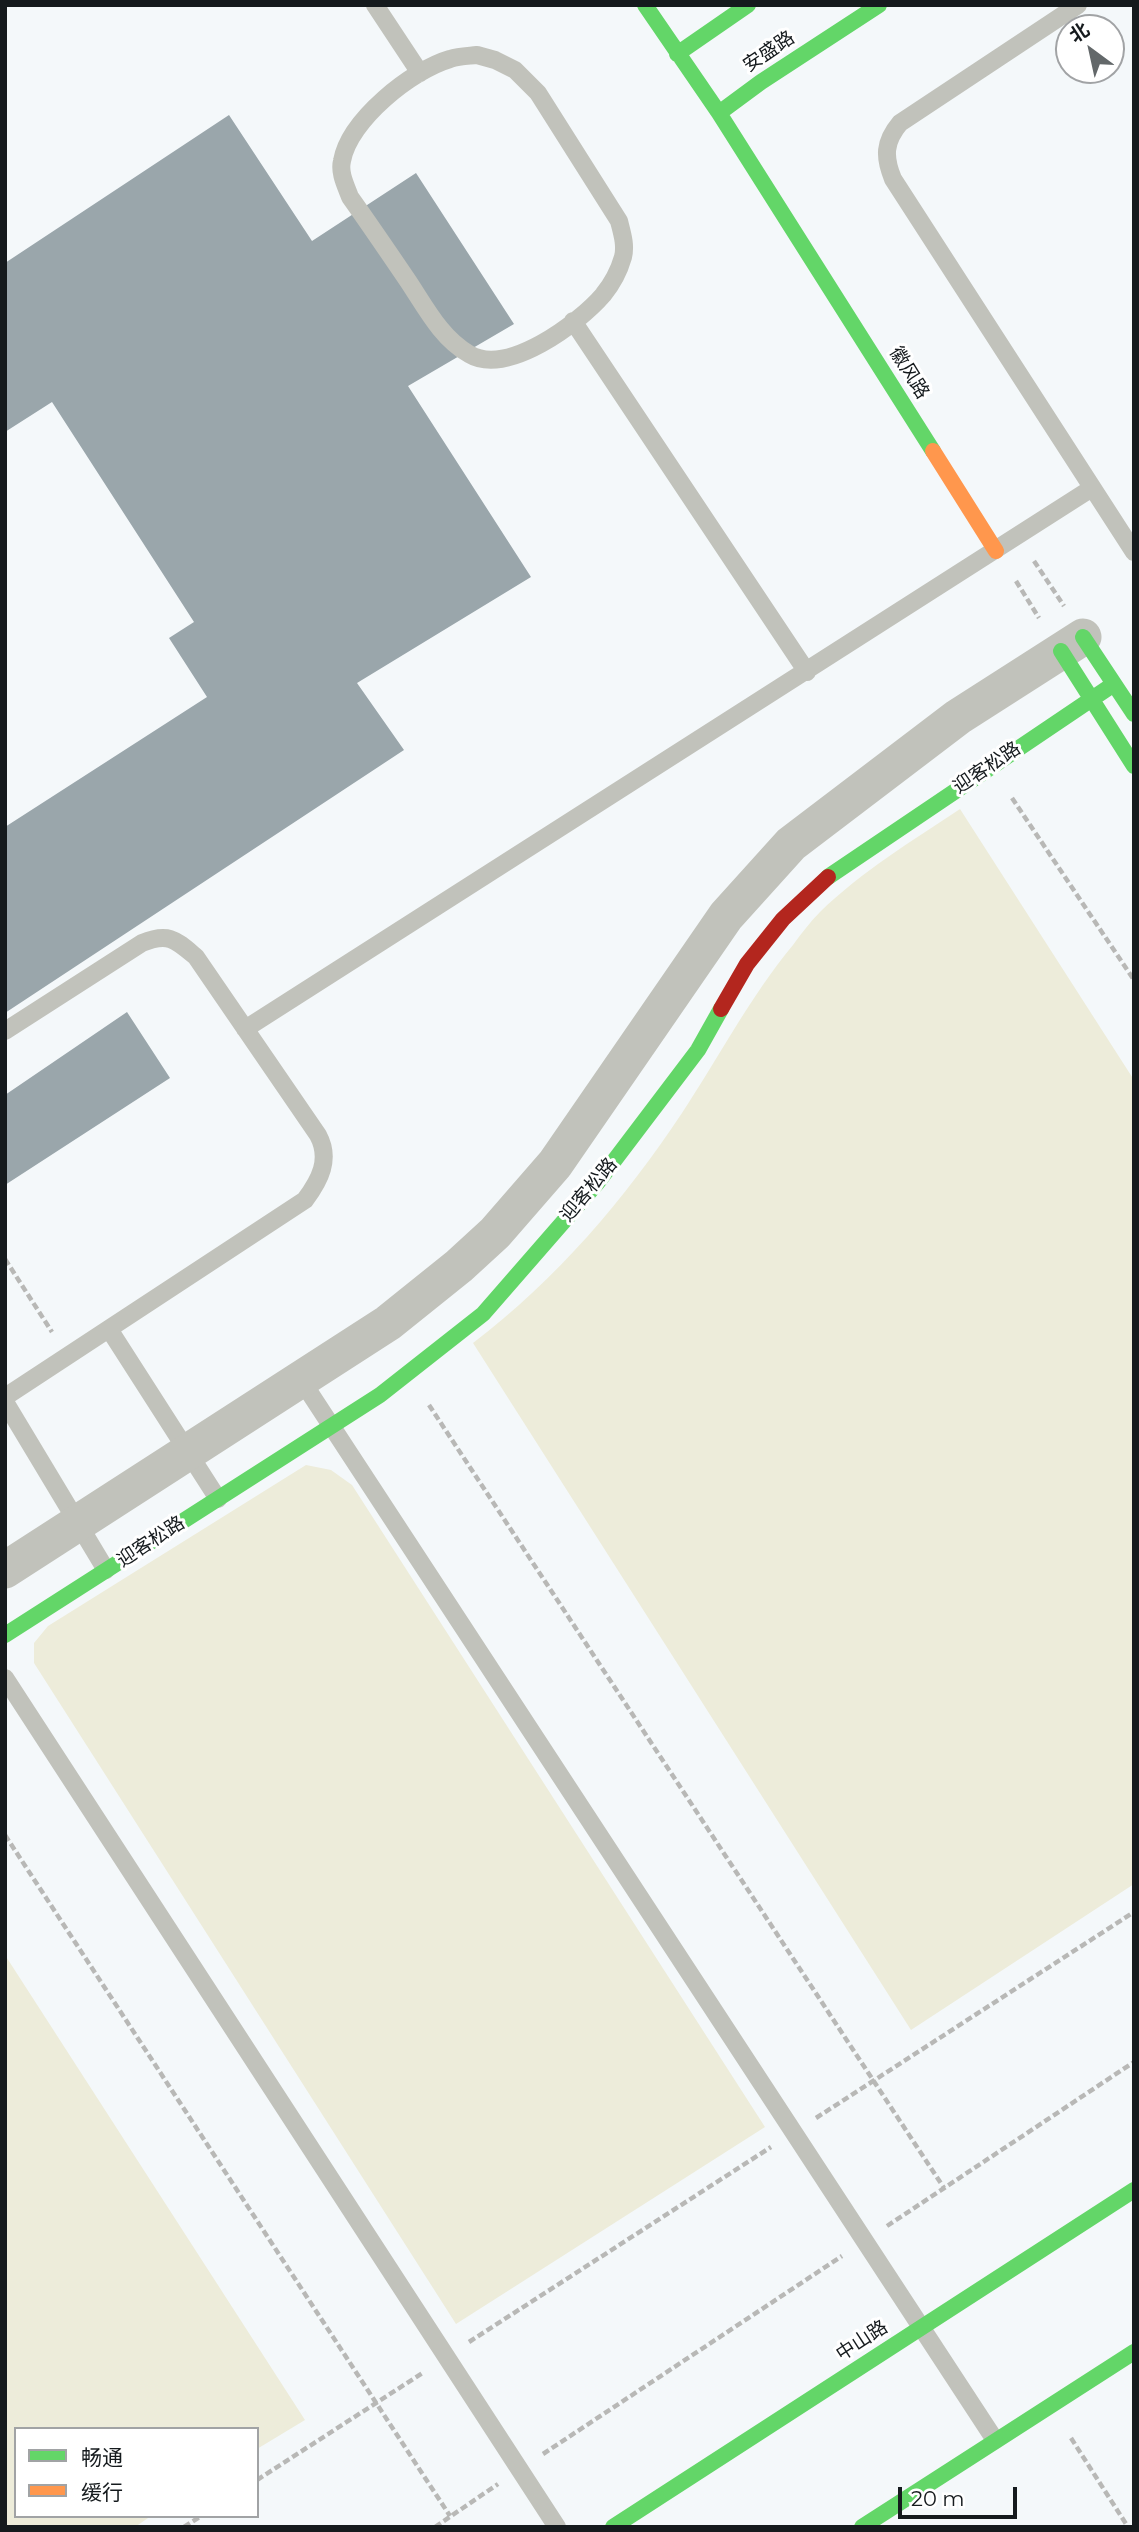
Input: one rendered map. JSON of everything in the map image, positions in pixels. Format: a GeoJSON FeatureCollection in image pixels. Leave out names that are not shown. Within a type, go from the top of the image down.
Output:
{"type":"FeatureCollection","features":[{"type":"Feature","properties":{"kind":"street","name":"徽风路"},"geometry":{"type":"LineString","coordinates":[[645,5],[719,113],[996,551]]}},
{"type":"Feature","properties":{"kind":"street"},"geometry":{"type":"LineString","coordinates":[[677,54],[748,5]]}},
{"type":"Feature","properties":{"kind":"street","name":"安盛路"},"geometry":{"type":"LineString","coordinates":[[719,113],[879,5]]}},
{"type":"Feature","properties":{"kind":"street"},"geometry":{"type":"LineString","coordinates":[[1072,644],[1114,684],[1134,714]]}},
{"type":"Feature","properties":{"kind":"street"},"geometry":{"type":"LineString","coordinates":[[1072,644],[1090,699],[1134,766]]}},
{"type":"Feature","properties":{"kind":"street"},"geometry":{"type":"LineString","coordinates":[[5,1570],[388,1323],[459,1266],[495,1233],[555,1164],[726,916],[791,844],[958,717],[1072,644]]}},
{"type":"Feature","properties":{"kind":"street","name":"迎客松路"},"geometry":{"type":"LineString","coordinates":[[5,1635],[380,1395],[483,1314],[598,1182],[698,1050],[747,964],[783,919],[831,874],[1114,684]]}},
{"type":"Feature","properties":{"kind":"street","name":"中山路"},"geometry":{"type":"LineString","coordinates":[[613,2527],[1134,2190]]}},
{"type":"Feature","properties":{"kind":"street"},"geometry":{"type":"LineString","coordinates":[[862,2527],[1134,2352]]}},
{"type":"Feature","properties":{"kind":"lane"},"geometry":{"type":"LineString","coordinates":[[375,5],[420,73]]}},
{"type":"Feature","properties":{"kind":"lane"},"geometry":{"type":"LineString","coordinates":[[1077,5],[900,123],[890,136],[888,166],[893,179],[1134,552]]}},
{"type":"Feature","properties":{"kind":"lane"},"geometry":{"type":"LineString","coordinates":[[477,55],[515,70],[538,93],[619,221],[623,234],[623,256],[604,294],[583,315],[528,351],[514,357],[483,360],[472,356],[443,333],[350,197],[344,181],[341,162],[351,136],[385,99],[420,73],[449,59],[477,55]]}},
{"type":"Feature","properties":{"kind":"lane"},"geometry":{"type":"LineString","coordinates":[[573,321],[807,672]]}},
{"type":"Feature","properties":{"kind":"lane"},"geometry":{"type":"LineString","coordinates":[[245,1029],[996,551],[1015,531],[1093,488]]}},
{"type":"Feature","properties":{"kind":"lane"},"geometry":{"type":"LineString","coordinates":[[5,1031],[142,943],[160,936],[180,944],[196,957],[321,1141],[324,1156],[318,1180],[305,1200],[5,1397]]}},
{"type":"Feature","properties":{"kind":"lane"},"geometry":{"type":"LineString","coordinates":[[109,1329],[218,1499]]}},
{"type":"Feature","properties":{"kind":"lane"},"geometry":{"type":"LineString","coordinates":[[300,1378],[995,2440]]}},
{"type":"Feature","properties":{"kind":"lane"},"geometry":{"type":"LineString","coordinates":[[5,1402],[106,1570]]}},
{"type":"Feature","properties":{"kind":"lane"},"geometry":{"type":"LineString","coordinates":[[5,1678],[556,2527]]}},
{"type":"Feature","properties":{"kind":"path"},"geometry":{"type":"LineString","coordinates":[[1015,531],[1072,644]]}},
{"type":"Feature","properties":{"kind":"path"},"geometry":{"type":"LineString","coordinates":[[996,551],[1072,644]]}},
{"type":"Feature","properties":{"kind":"path"},"geometry":{"type":"LineString","coordinates":[[991,766],[1134,980]]}},
{"type":"Feature","properties":{"kind":"path"},"geometry":{"type":"LineString","coordinates":[[5,1259],[68,1356]]}},
{"type":"Feature","properties":{"kind":"path"},"geometry":{"type":"LineString","coordinates":[[408,1372],[944,2188]]}},
{"type":"Feature","properties":{"kind":"path"},"geometry":{"type":"LineString","coordinates":[[5,1835],[450,2516]]}},
{"type":"Feature","properties":{"kind":"path"},"geometry":{"type":"LineString","coordinates":[[259,2479],[1134,1912]]}},
{"type":"Feature","properties":{"kind":"path"},"geometry":{"type":"LineString","coordinates":[[435,2527],[1134,2062]]}},
{"type":"Feature","properties":{"kind":"path"},"geometry":{"type":"LineString","coordinates":[[1050,2404],[1128,2527]]}},
{"type":"Feature","properties":{"kind":"green space"},"geometry":{"type":"Polygon","coordinates":[[[960,809],[1134,1080],[1134,1884],[911,2030],[473,1343],[533,1293],[613,1207],[682,1113],[763,985],[816,916],[870,870],[960,809]]]}},
{"type":"Feature","properties":{"kind":"green space"},"geometry":{"type":"Polygon","coordinates":[[[306,1465],[331,1470],[352,1485],[765,2127],[456,2324],[34,1663],[34,1643],[48,1626],[306,1465]]]}},
{"type":"Feature","properties":{"kind":"green space"},"geometry":{"type":"Polygon","coordinates":[[[5,1955],[305,2420],[259,2448],[259,2427],[14,2427],[14,2518],[148,2518],[135,2527],[5,2527],[5,1955]]]}},
{"type":"Feature","properties":{"kind":"building"},"geometry":{"type":"Polygon","coordinates":[[[229,115],[312,241],[416,173],[514,324],[408,386],[531,577],[357,683],[404,750],[5,1013],[5,827],[207,697],[169,638],[194,622],[52,402],[5,432],[5,263],[229,115]]]}},
{"type":"Feature","properties":{"kind":"building"},"geometry":{"type":"Polygon","coordinates":[[[127,1012],[170,1078],[5,1185],[5,1095],[127,1012]]]}},
{"type":"Feature","properties":{"kind":"traffic: fast"},"geometry":{"type":"LineString","coordinates":[[645,5],[719,113],[933,451]]}},
{"type":"Feature","properties":{"kind":"traffic: fast"},"geometry":{"type":"LineString","coordinates":[[677,54],[748,5]]}},
{"type":"Feature","properties":{"kind":"traffic: fast"},"geometry":{"type":"LineString","coordinates":[[719,113],[761,82],[879,5]]}},
{"type":"Feature","properties":{"kind":"traffic: fast"},"geometry":{"type":"LineString","coordinates":[[1083,637],[1134,714]]}},
{"type":"Feature","properties":{"kind":"traffic: fast"},"geometry":{"type":"LineString","coordinates":[[1061,651],[1134,766]]}},
{"type":"Feature","properties":{"kind":"traffic: fast"},"geometry":{"type":"LineString","coordinates":[[828,877],[1114,684]]}},
{"type":"Feature","properties":{"kind":"traffic: fast"},"geometry":{"type":"LineString","coordinates":[[5,1635],[380,1395],[483,1314],[598,1182],[698,1050],[721,1009]]}},
{"type":"Feature","properties":{"kind":"traffic: fast"},"geometry":{"type":"LineString","coordinates":[[613,2527],[1134,2190]]}},
{"type":"Feature","properties":{"kind":"traffic: fast"},"geometry":{"type":"LineString","coordinates":[[862,2527],[1134,2352]]}},
{"type":"Feature","properties":{"kind":"traffic: slow"},"geometry":{"type":"LineString","coordinates":[[933,451],[996,551]]}},
{"type":"Feature","properties":{"kind":"traffic: jam"},"geometry":{"type":"LineString","coordinates":[[721,1009],[747,964],[783,919],[828,877]]}}]}
